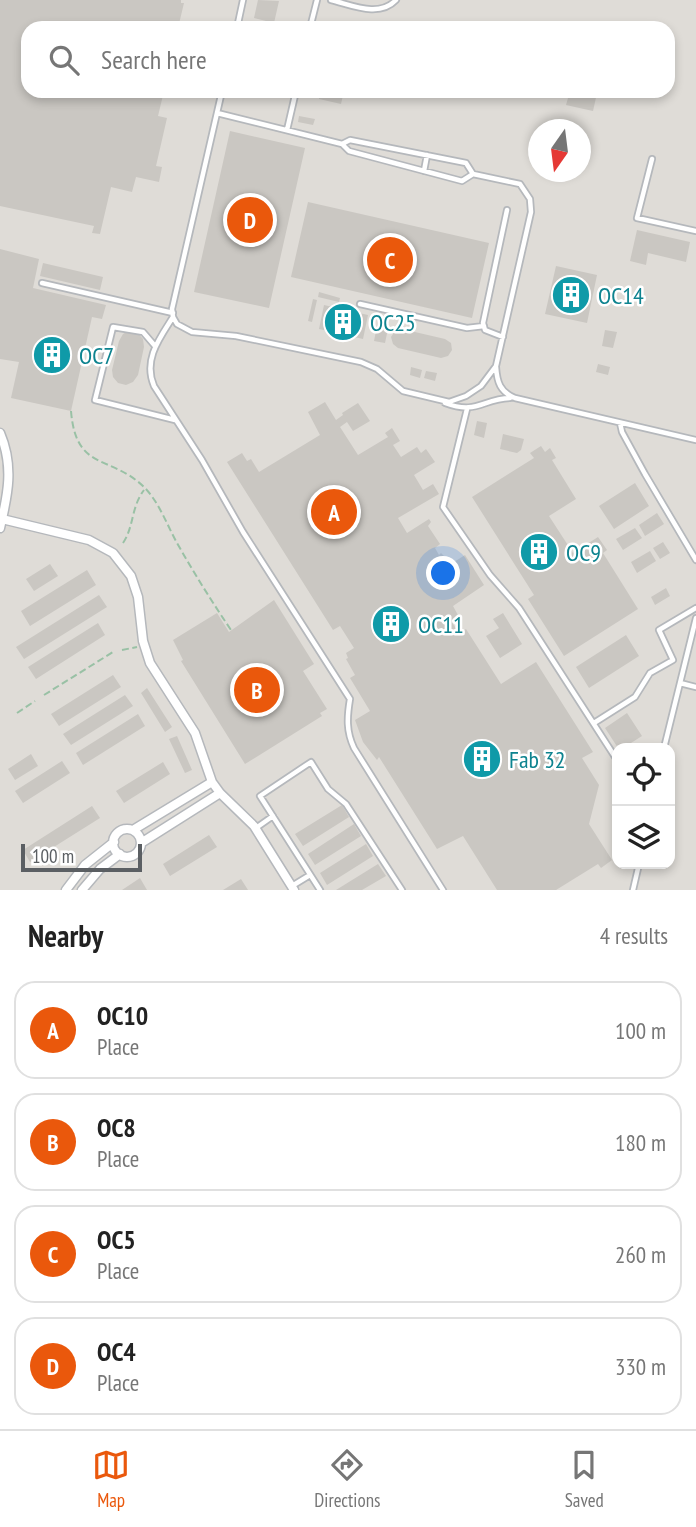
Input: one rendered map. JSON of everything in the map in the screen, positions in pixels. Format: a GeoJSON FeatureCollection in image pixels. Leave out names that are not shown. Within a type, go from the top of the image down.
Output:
{"type":"FeatureCollection","features":[{"type":"Feature","properties":{"kind":"street"},"geometry":{"type":"LineString","coordinates":[[0,433],[7,456],[9,478],[1,524],[89,540],[113,553],[123,563],[135,587],[143,641],[150,663],[195,733],[212,782],[255,828],[293,888]]}},
{"type":"Feature","properties":{"kind":"street"},"geometry":{"type":"LineString","coordinates":[[66,890],[85,865],[114,842],[120,831],[133,830],[212,782]]}},
{"type":"Feature","properties":{"kind":"street"},"geometry":{"type":"LineString","coordinates":[[114,842],[120,855],[135,855],[141,843],[220,793]]}},
{"type":"Feature","properties":{"kind":"street"},"geometry":{"type":"LineString","coordinates":[[133,830],[141,843]]}},
{"type":"Feature","properties":{"kind":"street"},"geometry":{"type":"LineString","coordinates":[[82,890],[100,869],[120,855]]}},
{"type":"Feature","properties":{"kind":"lane"},"geometry":{"type":"LineString","coordinates":[[238,21],[243,0]]}},
{"type":"Feature","properties":{"kind":"lane"},"geometry":{"type":"LineString","coordinates":[[312,21],[317,0]]}},
{"type":"Feature","properties":{"kind":"lane"},"geometry":{"type":"LineString","coordinates":[[331,0],[370,10],[387,7],[396,0]]}},
{"type":"Feature","properties":{"kind":"lane"},"geometry":{"type":"LineString","coordinates":[[220,98],[173,315],[152,351],[149,374],[243,532],[349,699],[346,720],[348,735],[354,748],[443,890]]}},
{"type":"Feature","properties":{"kind":"lane"},"geometry":{"type":"LineString","coordinates":[[287,130],[294,98]]}},
{"type":"Feature","properties":{"kind":"lane"},"geometry":{"type":"LineString","coordinates":[[217,113],[342,144],[349,151],[462,181],[473,174],[520,184],[530,199],[531,212],[496,366],[481,386],[466,396],[449,402],[441,401]]}},
{"type":"Feature","properties":{"kind":"lane"},"geometry":{"type":"LineString","coordinates":[[342,144],[350,140],[466,163],[473,174]]}},
{"type":"Feature","properties":{"kind":"lane"},"geometry":{"type":"LineString","coordinates":[[424,171],[427,155]]}},
{"type":"Feature","properties":{"kind":"lane"},"geometry":{"type":"LineString","coordinates":[[652,159],[637,218],[696,231]]}},
{"type":"Feature","properties":{"kind":"lane"},"geometry":{"type":"LineString","coordinates":[[503,337],[485,330],[484,326],[506,210]]}},
{"type":"Feature","properties":{"kind":"lane"},"geometry":{"type":"LineString","coordinates":[[42,283],[173,315]]}},
{"type":"Feature","properties":{"kind":"lane"},"geometry":{"type":"LineString","coordinates":[[360,304],[467,328],[484,326]]}},
{"type":"Feature","properties":{"kind":"lane"},"geometry":{"type":"LineString","coordinates":[[173,315],[177,324],[192,332],[236,336],[361,362],[377,369],[403,391],[467,409],[515,398]]}},
{"type":"Feature","properties":{"kind":"lane"},"geometry":{"type":"LineString","coordinates":[[156,346],[144,332],[113,327],[95,400],[176,420]]}},
{"type":"Feature","properties":{"kind":"lane"},"geometry":{"type":"LineString","coordinates":[[496,366],[500,387],[515,398],[696,440]]}},
{"type":"Feature","properties":{"kind":"lane"},"geometry":{"type":"LineString","coordinates":[[467,409],[443,507],[490,575],[519,608],[612,752]]}},
{"type":"Feature","properties":{"kind":"lane"},"geometry":{"type":"LineString","coordinates":[[620,423],[622,432],[645,474],[696,560]]}},
{"type":"Feature","properties":{"kind":"lane"},"geometry":{"type":"LineString","coordinates":[[594,723],[635,697],[650,673],[673,660],[659,629],[696,608]]}},
{"type":"Feature","properties":{"kind":"lane"},"geometry":{"type":"LineString","coordinates":[[665,743],[696,618]]}},
{"type":"Feature","properties":{"kind":"lane"},"geometry":{"type":"LineString","coordinates":[[680,683],[696,687]]}},
{"type":"Feature","properties":{"kind":"lane"},"geometry":{"type":"LineString","coordinates":[[320,890],[260,796],[311,762],[328,789],[346,804],[402,890]]}},
{"type":"Feature","properties":{"kind":"lane"},"geometry":{"type":"LineString","coordinates":[[255,828],[272,816]]}},
{"type":"Feature","properties":{"kind":"lane"},"geometry":{"type":"LineString","coordinates":[[634,890],[638,869]]}},
{"type":"Feature","properties":{"kind":"lane"},"geometry":{"type":"LineString","coordinates":[[293,888],[310,875]]}},
{"type":"Feature","properties":{"kind":"path"},"geometry":{"type":"LineString","coordinates":[[71,411],[74,435],[87,454],[96,461],[123,471],[146,489],[195,575],[231,630]]}},
{"type":"Feature","properties":{"kind":"path"},"geometry":{"type":"LineString","coordinates":[[123,544],[131,531],[137,502],[146,489]]}},
{"type":"Feature","properties":{"kind":"path"},"geometry":{"type":"LineString","coordinates":[[122,650],[138,647]]}},
{"type":"Feature","properties":{"kind":"path"},"geometry":{"type":"LineString","coordinates":[[44,695],[113,652]]}},
{"type":"Feature","properties":{"kind":"path"},"geometry":{"type":"LineString","coordinates":[[17,713],[35,701]]}},
{"type":"Feature","properties":{"kind":"shaded area"},"geometry":{"type":"Polygon","coordinates":[[[0,0],[696,0],[696,890],[0,890],[0,0]]]}},
{"type":"Feature","properties":{"kind":"building"},"geometry":{"type":"Polygon","coordinates":[[[0,0],[181,0],[181,3],[184,3],[180,21],[21,21],[21,98],[162,98],[158,116],[167,118],[156,166],[162,167],[159,182],[136,177],[132,192],[111,187],[100,234],[92,233],[94,226],[0,206],[0,0]]]}},
{"type":"Feature","properties":{"kind":"building"},"geometry":{"type":"Polygon","coordinates":[[[258,0],[279,1],[274,21],[254,18],[258,0]]]}},
{"type":"Feature","properties":{"kind":"building"},"geometry":{"type":"Polygon","coordinates":[[[319,98],[342,98],[341,104],[319,98]]]}},
{"type":"Feature","properties":{"kind":"building"},"geometry":{"type":"Polygon","coordinates":[[[568,98],[596,98],[593,111],[566,105],[568,98]]]}},
{"type":"Feature","properties":{"kind":"building"},"geometry":{"type":"Polygon","coordinates":[[[299,116],[315,119],[313,125],[298,122],[299,116]]]}},
{"type":"Feature","properties":{"kind":"building"},"geometry":{"type":"Polygon","coordinates":[[[230,131],[305,148],[269,308],[194,292],[230,131]]]}},
{"type":"Feature","properties":{"kind":"building"},"geometry":{"type":"Polygon","coordinates":[[[308,202],[489,243],[472,318],[291,277],[308,202]]]}},
{"type":"Feature","properties":{"kind":"building"},"geometry":{"type":"Polygon","coordinates":[[[637,230],[690,242],[686,262],[648,253],[646,265],[630,261],[637,230]]]}},
{"type":"Feature","properties":{"kind":"building","name":"OC7"},"geometry":{"type":"Polygon","coordinates":[[[0,249],[39,259],[33,288],[106,305],[102,319],[92,317],[71,411],[11,398],[19,362],[0,359],[0,249]]]}},
{"type":"Feature","properties":{"kind":"building"},"geometry":{"type":"Polygon","coordinates":[[[43,263],[103,277],[100,290],[40,276],[43,263]]]}},
{"type":"Feature","properties":{"kind":"building","name":"OC14"},"geometry":{"type":"Polygon","coordinates":[[[556,266],[597,275],[587,323],[545,314],[556,266]]]}},
{"type":"Feature","properties":{"kind":"building"},"geometry":{"type":"Polygon","coordinates":[[[319,292],[340,298],[339,302],[318,297],[319,292]]]}},
{"type":"Feature","properties":{"kind":"building"},"geometry":{"type":"Polygon","coordinates":[[[313,299],[317,300],[312,322],[308,321],[313,299]]]}},
{"type":"Feature","properties":{"kind":"building","name":"OC25"},"geometry":{"type":"Polygon","coordinates":[[[324,305],[368,315],[363,339],[319,329],[324,305]]]}},
{"type":"Feature","properties":{"kind":"building"},"geometry":{"type":"Polygon","coordinates":[[[378,321],[389,324],[385,343],[374,341],[378,321]]]}},
{"type":"Feature","properties":{"kind":"building"},"geometry":{"type":"Polygon","coordinates":[[[402,329],[445,339],[451,343],[452,350],[448,356],[441,358],[398,348],[391,337],[395,331],[402,329]]]}},
{"type":"Feature","properties":{"kind":"building"},"geometry":{"type":"Polygon","coordinates":[[[130,330],[137,332],[143,339],[144,347],[138,375],[133,382],[126,385],[118,383],[112,370],[119,341],[123,334],[130,330]]]}},
{"type":"Feature","properties":{"kind":"building"},"geometry":{"type":"Polygon","coordinates":[[[605,330],[617,332],[613,348],[602,346],[605,330]]]}},
{"type":"Feature","properties":{"kind":"building"},"geometry":{"type":"Polygon","coordinates":[[[598,364],[610,367],[608,375],[596,372],[598,364]]]}},
{"type":"Feature","properties":{"kind":"building"},"geometry":{"type":"Polygon","coordinates":[[[411,367],[422,370],[420,378],[410,375],[411,367]]]}},
{"type":"Feature","properties":{"kind":"building"},"geometry":{"type":"Polygon","coordinates":[[[426,371],[437,373],[435,381],[424,378],[426,371]]]}},
{"type":"Feature","properties":{"kind":"building"},"geometry":{"type":"Polygon","coordinates":[[[325,402],[336,420],[358,403],[370,421],[353,431],[347,422],[340,427],[358,455],[388,437],[385,433],[392,428],[400,441],[393,445],[401,457],[417,447],[421,453],[426,449],[435,462],[414,475],[423,490],[433,484],[439,494],[398,518],[407,533],[429,519],[431,522],[428,526],[440,544],[435,548],[439,555],[441,553],[448,560],[439,568],[440,571],[465,555],[484,585],[453,606],[459,617],[451,621],[459,633],[466,629],[501,684],[536,662],[593,752],[582,758],[599,785],[589,824],[612,860],[601,868],[598,864],[556,890],[497,890],[463,836],[437,849],[379,757],[377,760],[363,742],[355,720],[370,711],[350,678],[355,675],[346,659],[346,653],[354,648],[340,626],[333,630],[227,462],[242,453],[247,461],[251,459],[259,472],[320,435],[308,412],[325,402]]]}},
{"type":"Feature","properties":{"kind":"building"},"geometry":{"type":"Polygon","coordinates":[[[477,421],[487,423],[484,438],[474,435],[477,421]]]}},
{"type":"Feature","properties":{"kind":"building"},"geometry":{"type":"Polygon","coordinates":[[[503,434],[524,439],[521,450],[517,453],[500,449],[503,434]]]}},
{"type":"Feature","properties":{"kind":"building","name":"OC9"},"geometry":{"type":"Polygon","coordinates":[[[541,446],[545,452],[550,448],[556,458],[552,460],[576,499],[549,516],[573,553],[598,537],[607,550],[603,553],[638,609],[564,656],[528,599],[534,595],[472,497],[534,458],[530,453],[541,446]]]}},
{"type":"Feature","properties":{"kind":"building"},"geometry":{"type":"Polygon","coordinates":[[[635,483],[649,506],[614,529],[599,506],[635,483]]]}},
{"type":"Feature","properties":{"kind":"building"},"geometry":{"type":"Polygon","coordinates":[[[657,513],[664,524],[645,536],[639,525],[657,513]]]}},
{"type":"Feature","properties":{"kind":"building"},"geometry":{"type":"Polygon","coordinates":[[[635,528],[642,538],[623,550],[616,539],[635,528]]]}},
{"type":"Feature","properties":{"kind":"building"},"geometry":{"type":"Polygon","coordinates":[[[663,542],[670,553],[660,559],[653,548],[663,542]]]}},
{"type":"Feature","properties":{"kind":"building"},"geometry":{"type":"Polygon","coordinates":[[[650,551],[656,561],[637,573],[631,562],[650,551]]]}},
{"type":"Feature","properties":{"kind":"building"},"geometry":{"type":"Polygon","coordinates":[[[50,564],[58,576],[34,591],[26,579],[50,564]]]}},
{"type":"Feature","properties":{"kind":"building"},"geometry":{"type":"Polygon","coordinates":[[[87,570],[96,585],[30,626],[21,611],[87,570]]]}},
{"type":"Feature","properties":{"kind":"building"},"geometry":{"type":"Polygon","coordinates":[[[666,588],[670,596],[655,605],[651,597],[666,588]]]}},
{"type":"Feature","properties":{"kind":"building"},"geometry":{"type":"Polygon","coordinates":[[[99,595],[107,607],[24,659],[16,647],[99,595]]]}},
{"type":"Feature","properties":{"kind":"building"},"geometry":{"type":"Polygon","coordinates":[[[274,600],[314,664],[303,671],[327,709],[320,713],[322,716],[245,764],[181,661],[183,660],[173,640],[217,613],[229,632],[274,600]]]}},
{"type":"Feature","properties":{"kind":"building"},"geometry":{"type":"Polygon","coordinates":[[[503,613],[522,644],[500,658],[486,636],[499,628],[493,619],[503,613]]]}},
{"type":"Feature","properties":{"kind":"building"},"geometry":{"type":"Polygon","coordinates":[[[98,623],[105,635],[36,679],[28,667],[98,623]]]}},
{"type":"Feature","properties":{"kind":"building"},"geometry":{"type":"Polygon","coordinates":[[[626,635],[639,656],[589,688],[576,667],[626,635]]]}},
{"type":"Feature","properties":{"kind":"building"},"geometry":{"type":"Polygon","coordinates":[[[113,675],[121,687],[59,726],[51,714],[113,675]]]}},
{"type":"Feature","properties":{"kind":"building"},"geometry":{"type":"Polygon","coordinates":[[[147,688],[172,727],[165,732],[141,693],[147,688]]]}},
{"type":"Feature","properties":{"kind":"building"},"geometry":{"type":"Polygon","coordinates":[[[125,695],[133,706],[71,745],[63,734],[125,695]]]}},
{"type":"Feature","properties":{"kind":"building"},"geometry":{"type":"Polygon","coordinates":[[[627,713],[642,736],[631,743],[615,743],[605,728],[627,713]]]}},
{"type":"Feature","properties":{"kind":"building"},"geometry":{"type":"Polygon","coordinates":[[[138,714],[145,726],[83,765],[76,753],[138,714]]]}},
{"type":"Feature","properties":{"kind":"building"},"geometry":{"type":"Polygon","coordinates":[[[177,736],[192,770],[185,773],[169,739],[177,736]]]}},
{"type":"Feature","properties":{"kind":"building"},"geometry":{"type":"Polygon","coordinates":[[[31,754],[38,766],[15,780],[8,769],[31,754]]]}},
{"type":"Feature","properties":{"kind":"building"},"geometry":{"type":"Polygon","coordinates":[[[62,761],[70,773],[23,803],[15,791],[62,761]]]}},
{"type":"Feature","properties":{"kind":"building"},"geometry":{"type":"Polygon","coordinates":[[[163,762],[170,774],[124,803],[116,791],[163,762]]]}},
{"type":"Feature","properties":{"kind":"building"},"geometry":{"type":"Polygon","coordinates":[[[342,805],[349,817],[303,846],[295,834],[342,805]]]}},
{"type":"Feature","properties":{"kind":"building"},"geometry":{"type":"Polygon","coordinates":[[[92,806],[100,818],[30,862],[23,850],[92,806]]]}},
{"type":"Feature","properties":{"kind":"building"},"geometry":{"type":"Polygon","coordinates":[[[354,824],[361,836],[315,865],[308,854],[354,824]]]}},
{"type":"Feature","properties":{"kind":"building"},"geometry":{"type":"Polygon","coordinates":[[[209,835],[217,847],[170,876],[163,864],[209,835]]]}},
{"type":"Feature","properties":{"kind":"building"},"geometry":{"type":"Polygon","coordinates":[[[366,844],[373,856],[327,885],[320,873],[366,844]]]}},
{"type":"Feature","properties":{"kind":"building"},"geometry":{"type":"Polygon","coordinates":[[[378,864],[386,876],[362,890],[336,890],[378,864]]]}},
{"type":"Feature","properties":{"kind":"building"},"geometry":{"type":"Polygon","coordinates":[[[140,878],[147,890],[122,890],[140,878]]]}},
{"type":"Feature","properties":{"kind":"building"},"geometry":{"type":"Polygon","coordinates":[[[241,879],[248,890],[223,890],[241,879]]]}},
{"type":"Feature","properties":{"kind":"place","name":"OC4"},"geometry":{"type":"Point","coordinates":[250,220]}},
{"type":"Feature","properties":{"kind":"place","name":"OC5"},"geometry":{"type":"Point","coordinates":[390,260]}},
{"type":"Feature","properties":{"kind":"place","name":"OC14"},"geometry":{"type":"Point","coordinates":[571,295]}},
{"type":"Feature","properties":{"kind":"place","name":"OC25"},"geometry":{"type":"Point","coordinates":[343,322]}},
{"type":"Feature","properties":{"kind":"place","name":"OC7"},"geometry":{"type":"Point","coordinates":[52,355]}},
{"type":"Feature","properties":{"kind":"place","name":"OC10"},"geometry":{"type":"Point","coordinates":[334,512]}},
{"type":"Feature","properties":{"kind":"place","name":"OC9"},"geometry":{"type":"Point","coordinates":[539,552]}},
{"type":"Feature","properties":{"kind":"place","name":"OC11"},"geometry":{"type":"Point","coordinates":[391,624]}},
{"type":"Feature","properties":{"kind":"place","name":"OC8"},"geometry":{"type":"Point","coordinates":[257,690]}},
{"type":"Feature","properties":{"kind":"place","name":"Fab 32"},"geometry":{"type":"Point","coordinates":[482,759]}}]}
